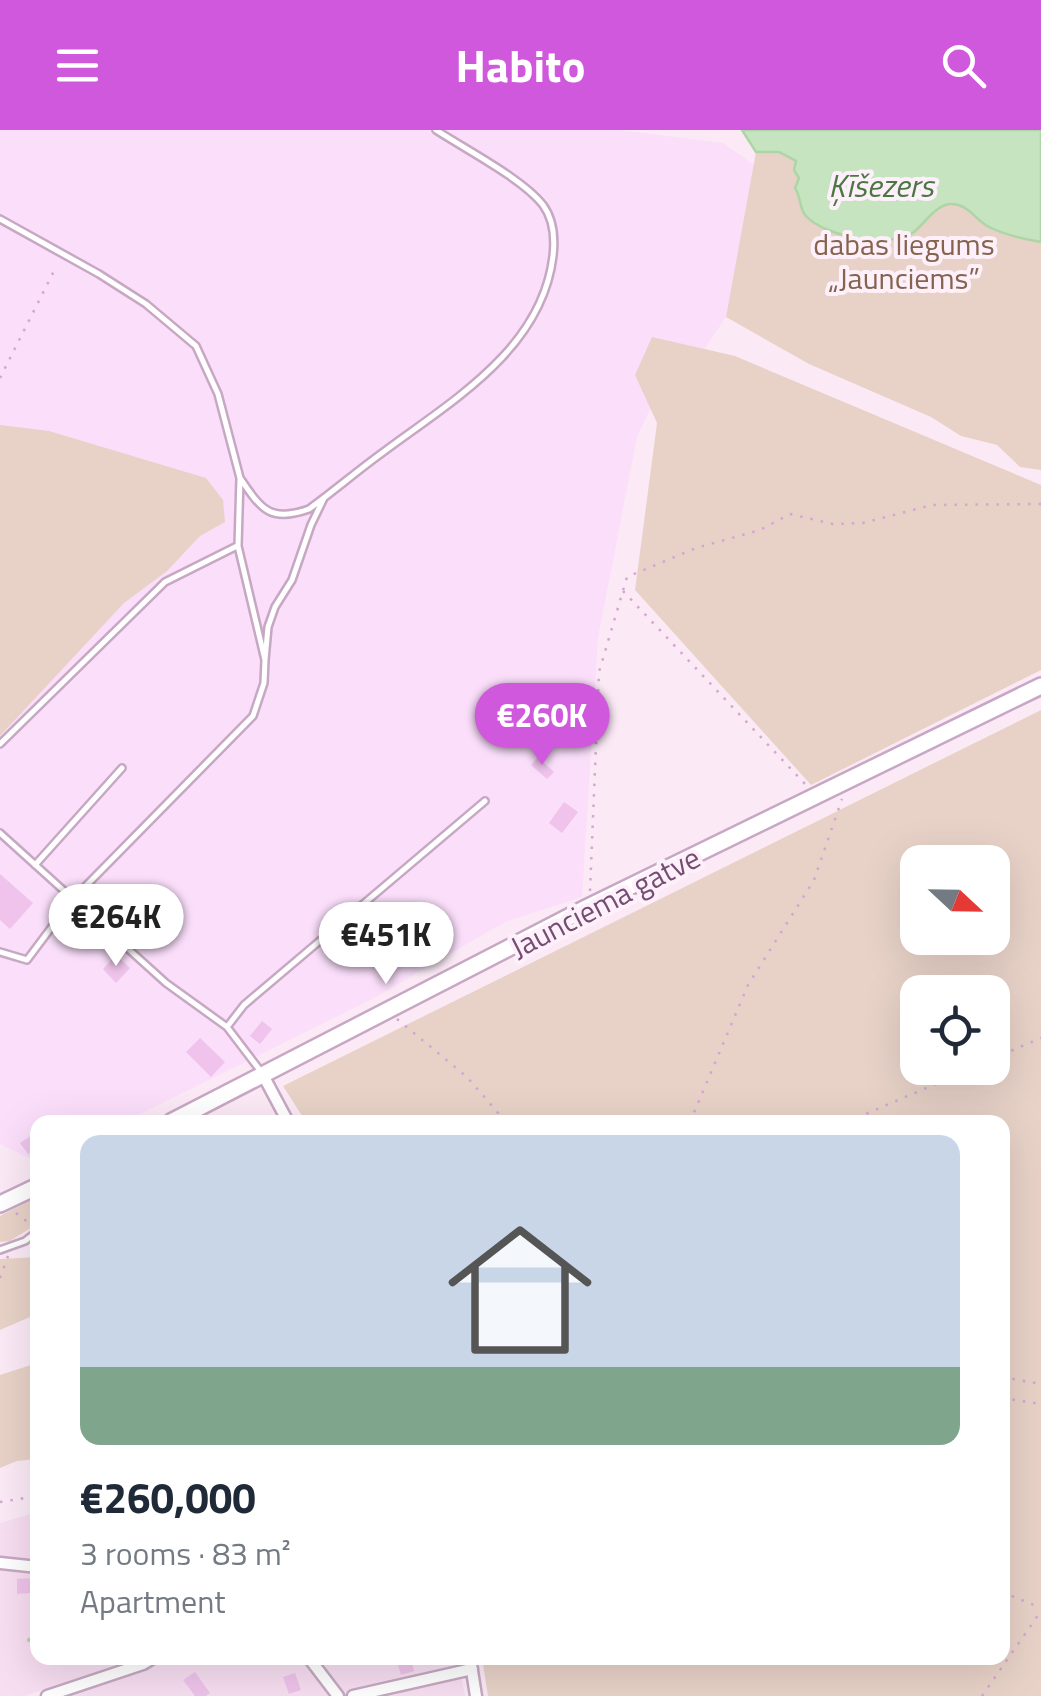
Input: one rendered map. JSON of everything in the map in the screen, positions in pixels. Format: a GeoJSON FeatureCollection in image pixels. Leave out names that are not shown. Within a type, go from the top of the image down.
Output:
{"type":"FeatureCollection","features":[{"type":"Feature","properties":{"kind":"main road","name":"Jaunciema gatve"},"geometry":{"type":"LineString","coordinates":[[185,1115],[588,908],[1041,686]]}},
{"type":"Feature","properties":{"kind":"main road"},"geometry":{"type":"LineString","coordinates":[[2,1204],[30,1190]]}},
{"type":"Feature","properties":{"kind":"street"},"geometry":{"type":"LineString","coordinates":[[263,1075],[284,1115]]}},
{"type":"Feature","properties":{"kind":"street"},"geometry":{"type":"LineString","coordinates":[[0,1563],[30,1566]]}},
{"type":"Feature","properties":{"kind":"street"},"geometry":{"type":"LineString","coordinates":[[47,1696],[141,1665]]}},
{"type":"Feature","properties":{"kind":"street"},"geometry":{"type":"LineString","coordinates":[[314,1665],[338,1696]]}},
{"type":"Feature","properties":{"kind":"street"},"geometry":{"type":"LineString","coordinates":[[354,1696],[464,1665]]}},
{"type":"Feature","properties":{"kind":"street"},"geometry":{"type":"LineString","coordinates":[[471,1665],[476,1696]]}},
{"type":"Feature","properties":{"kind":"lane"},"geometry":{"type":"LineString","coordinates":[[240,478],[266,512],[289,516],[309,509],[462,394],[491,368],[535,314],[547,286],[555,241],[544,206],[526,189],[436,130]]}},
{"type":"Feature","properties":{"kind":"lane"},"geometry":{"type":"LineString","coordinates":[[0,220],[146,304],[196,346],[218,394],[240,478],[238,546],[265,660]]}},
{"type":"Feature","properties":{"kind":"lane"},"geometry":{"type":"LineString","coordinates":[[0,952],[28,960],[72,900],[253,716],[264,683],[268,627],[292,580],[324,498]]}},
{"type":"Feature","properties":{"kind":"lane"},"geometry":{"type":"LineString","coordinates":[[0,744],[165,582],[238,546]]}},
{"type":"Feature","properties":{"kind":"lane"},"geometry":{"type":"LineString","coordinates":[[35,866],[122,768]]}},
{"type":"Feature","properties":{"kind":"lane"},"geometry":{"type":"LineString","coordinates":[[227,1027],[244,1004],[484,801]]}},
{"type":"Feature","properties":{"kind":"lane"},"geometry":{"type":"LineString","coordinates":[[0,833],[166,983],[227,1027],[263,1075]]}},
{"type":"Feature","properties":{"kind":"lane"},"geometry":{"type":"LineString","coordinates":[[0,1250],[30,1235]]}},
{"type":"Feature","properties":{"kind":"path"},"geometry":{"type":"LineString","coordinates":[[0,378],[54,272]]}},
{"type":"Feature","properties":{"kind":"path"},"geometry":{"type":"LineString","coordinates":[[588,908],[595,830],[599,672],[628,577],[696,548],[760,530],[790,514],[833,524],[863,523],[932,505],[1041,504]]}},
{"type":"Feature","properties":{"kind":"path"},"geometry":{"type":"LineString","coordinates":[[623,591],[817,798]]}},
{"type":"Feature","properties":{"kind":"path"},"geometry":{"type":"LineString","coordinates":[[693,1115],[748,985],[814,880],[847,783]]}},
{"type":"Feature","properties":{"kind":"path"},"geometry":{"type":"LineString","coordinates":[[389,1010],[467,1077],[500,1115]]}},
{"type":"Feature","properties":{"kind":"path"},"geometry":{"type":"LineString","coordinates":[[1010,1051],[1041,1038]]}},
{"type":"Feature","properties":{"kind":"path"},"geometry":{"type":"LineString","coordinates":[[863,1115],[933,1085]]}},
{"type":"Feature","properties":{"kind":"path"},"geometry":{"type":"LineString","coordinates":[[2,1204],[30,1224]]}},
{"type":"Feature","properties":{"kind":"path"},"geometry":{"type":"LineString","coordinates":[[0,1278],[10,1248]]}},
{"type":"Feature","properties":{"kind":"path"},"geometry":{"type":"LineString","coordinates":[[1010,1378],[1041,1384]]}},
{"type":"Feature","properties":{"kind":"path"},"geometry":{"type":"LineString","coordinates":[[1010,1399],[1041,1404]]}},
{"type":"Feature","properties":{"kind":"path"},"geometry":{"type":"LineString","coordinates":[[0,1502],[30,1497]]}},
{"type":"Feature","properties":{"kind":"path"},"geometry":{"type":"LineString","coordinates":[[1010,1595],[1041,1609],[1010,1655]]}},
{"type":"Feature","properties":{"kind":"path"},"geometry":{"type":"LineString","coordinates":[[982,1696],[1003,1665]]}},
{"type":"Feature","properties":{"kind":"shaded area"},"geometry":{"type":"Polygon","coordinates":[[[0,130],[620,130],[723,143],[754,165],[726,317],[662,412],[652,405],[637,437],[598,637],[582,897],[505,922],[372,999],[138,1115],[30,1115],[30,1159],[0,1144],[0,130]]]}},
{"type":"Feature","properties":{"kind":"shaded area"},"geometry":{"type":"Polygon","coordinates":[[[30,1514],[30,1562],[0,1559],[0,1523],[30,1514]]]}},
{"type":"Feature","properties":{"kind":"shaded area"},"geometry":{"type":"Polygon","coordinates":[[[0,1565],[30,1572],[30,1665],[118,1665],[25,1696],[0,1696],[0,1565]]]}},
{"type":"Feature","properties":{"kind":"shaded area"},"geometry":{"type":"Polygon","coordinates":[[[151,1665],[308,1665],[334,1696],[63,1696],[151,1665]]]}},
{"type":"Feature","properties":{"kind":"shaded area"},"geometry":{"type":"Polygon","coordinates":[[[320,1665],[460,1665],[342,1693],[320,1665]]]}},
{"type":"Feature","properties":{"kind":"shaded area"},"geometry":{"type":"Polygon","coordinates":[[[461,1675],[465,1696],[387,1696],[461,1675]]]}},
{"type":"Feature","properties":{"kind":"green space","name":"dabas liegums „Jaunciems”"},"geometry":{"type":"Polygon","coordinates":[[[760,130],[1041,130],[1041,470],[1020,467],[997,445],[961,436],[931,417],[809,364],[726,317],[760,130]]]}},
{"type":"Feature","properties":{"kind":"green space"},"geometry":{"type":"Polygon","coordinates":[[[652,337],[735,356],[1041,485],[1041,670],[811,785],[635,590],[657,423],[635,375],[652,337]]]}},
{"type":"Feature","properties":{"kind":"green space"},"geometry":{"type":"Polygon","coordinates":[[[0,425],[49,431],[206,478],[223,500],[225,522],[200,536],[167,571],[124,603],[0,736],[0,425]]]}},
{"type":"Feature","properties":{"kind":"green space"},"geometry":{"type":"Polygon","coordinates":[[[1041,710],[1041,1696],[488,1696],[483,1665],[1010,1665],[1010,1115],[302,1115],[283,1086],[1041,710]]]}},
{"type":"Feature","properties":{"kind":"green space"},"geometry":{"type":"Polygon","coordinates":[[[30,1201],[30,1228],[10,1241],[0,1242],[0,1216],[30,1201]]]}},
{"type":"Feature","properties":{"kind":"green space"},"geometry":{"type":"Polygon","coordinates":[[[30,1257],[30,1317],[0,1330],[0,1259],[30,1257]]]}},
{"type":"Feature","properties":{"kind":"green space"},"geometry":{"type":"Polygon","coordinates":[[[30,1365],[30,1460],[0,1468],[0,1375],[30,1365]]]}},
{"type":"Feature","properties":{"kind":"water","name":"Ķīšezers"},"geometry":{"type":"Polygon","coordinates":[[[742,130],[1041,130],[1041,242],[995,230],[962,206],[950,204],[914,232],[890,240],[858,238],[828,230],[802,210],[795,188],[799,178],[794,170],[796,161],[779,152],[756,152],[742,130]]]}},
{"type":"Feature","properties":{"kind":"building"},"geometry":{"type":"Polygon","coordinates":[[[538,757],[554,772],[547,779],[531,765],[538,757]]]}},
{"type":"Feature","properties":{"kind":"building"},"geometry":{"type":"Polygon","coordinates":[[[564,802],[578,812],[562,833],[549,823],[564,802]]]}},
{"type":"Feature","properties":{"kind":"building"},"geometry":{"type":"Polygon","coordinates":[[[0,874],[33,903],[10,929],[0,920],[0,874]]]}},
{"type":"Feature","properties":{"kind":"building"},"geometry":{"type":"Polygon","coordinates":[[[116,955],[130,968],[116,983],[103,969],[116,955]]]}},
{"type":"Feature","properties":{"kind":"building"},"geometry":{"type":"Polygon","coordinates":[[[262,1021],[272,1029],[260,1044],[250,1036],[262,1021]]]}},
{"type":"Feature","properties":{"kind":"building"},"geometry":{"type":"Polygon","coordinates":[[[200,1038],[225,1062],[211,1077],[186,1052],[200,1038]]]}},
{"type":"Feature","properties":{"kind":"building"},"geometry":{"type":"Polygon","coordinates":[[[30,1136],[30,1153],[28,1154],[20,1143],[30,1136]]]}},
{"type":"Feature","properties":{"kind":"building"},"geometry":{"type":"Polygon","coordinates":[[[30,1578],[30,1593],[17,1594],[17,1579],[30,1578]]]}},
{"type":"Feature","properties":{"kind":"building"},"geometry":{"type":"Polygon","coordinates":[[[398,1665],[413,1665],[414,1671],[401,1675],[398,1665]]]}},
{"type":"Feature","properties":{"kind":"building"},"geometry":{"type":"Polygon","coordinates":[[[195,1672],[210,1693],[206,1696],[195,1696],[183,1680],[195,1672]]]}},
{"type":"Feature","properties":{"kind":"building"},"geometry":{"type":"Polygon","coordinates":[[[295,1673],[301,1690],[289,1694],[283,1677],[295,1673]]]}}]}
